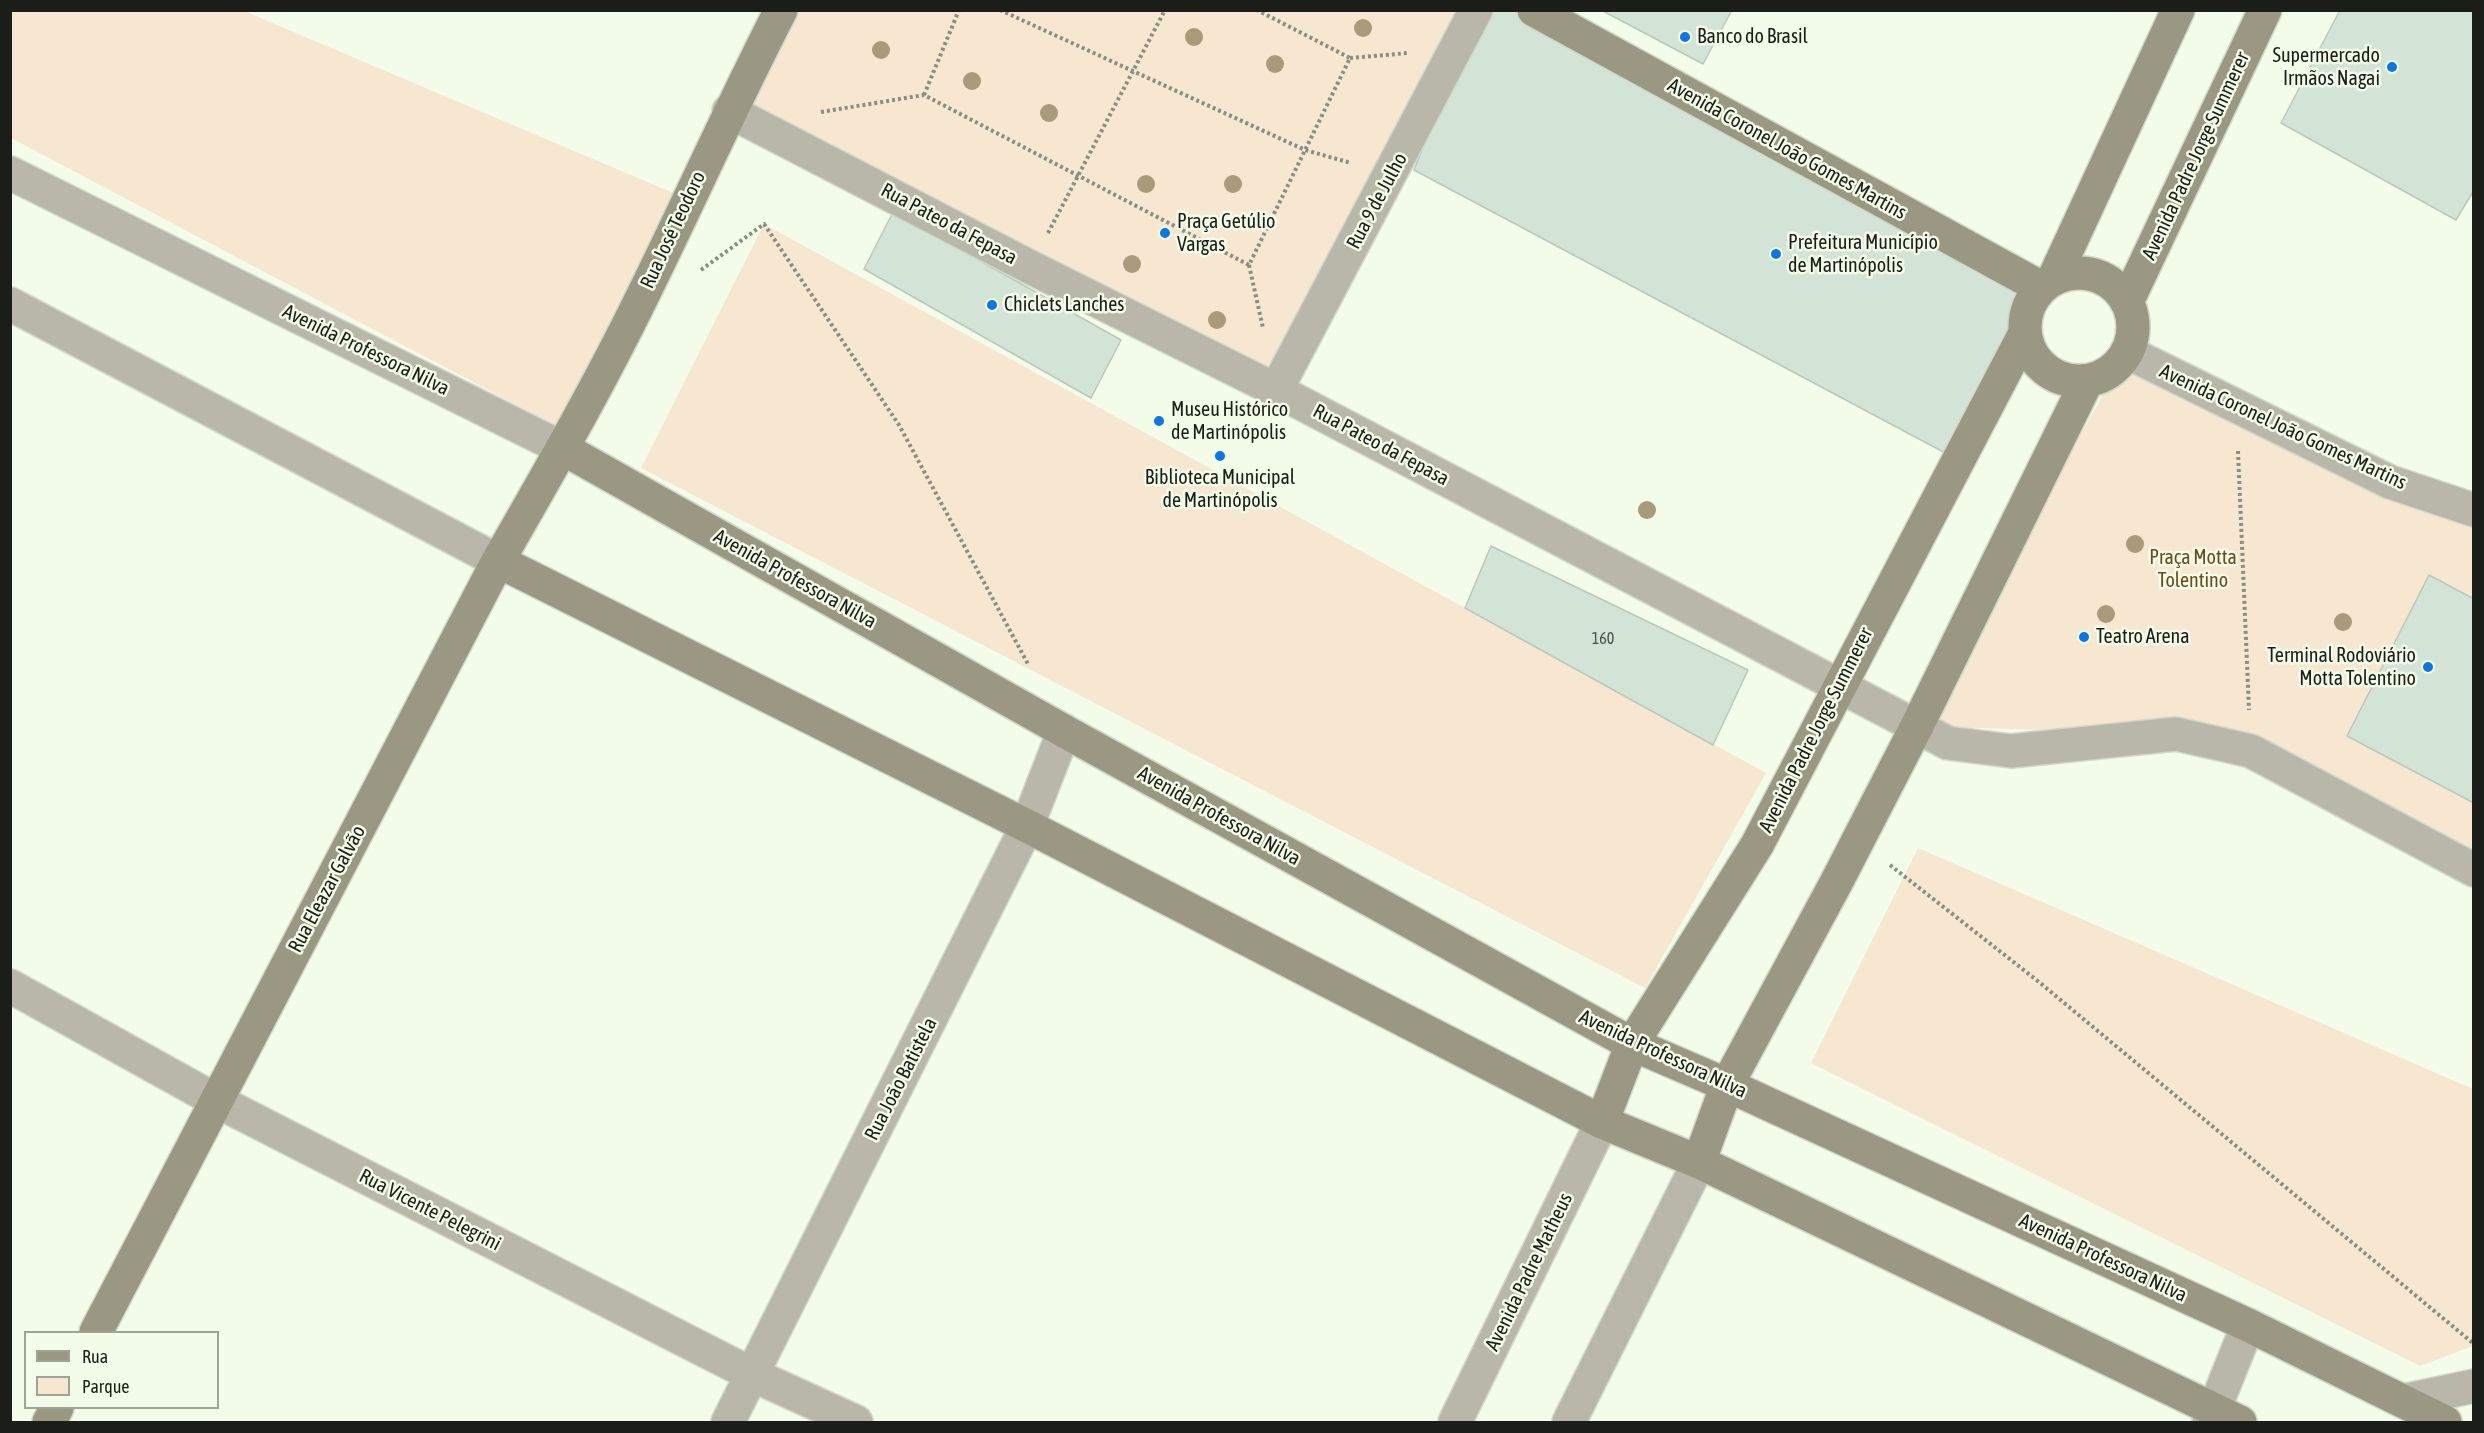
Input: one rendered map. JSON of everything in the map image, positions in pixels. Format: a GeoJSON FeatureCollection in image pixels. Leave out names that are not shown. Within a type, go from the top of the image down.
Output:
{"type":"FeatureCollection","features":[{"type":"Feature","properties":{"kind":"street","name":"Rua José Teodoro"},"geometry":{"type":"LineString","coordinates":[[562,448],[641,298],[742,117],[781,10]]}},
{"type":"Feature","properties":{"kind":"street","name":"Rua 9 de Julho"},"geometry":{"type":"LineString","coordinates":[[1276,390],[1476,10]]}},
{"type":"Feature","properties":{"kind":"street","name":"Avenida Coronel João Gomes Martins"},"geometry":{"type":"LineString","coordinates":[[1534,10],[2047,282]]}},
{"type":"Feature","properties":{"kind":"street"},"geometry":{"type":"LineString","coordinates":[[2047,282],[2070,272],[2088,272],[2104,278],[2117,288],[2127,302],[2133,318],[2133,336],[2127,352],[2117,366],[2103,376],[2087,381],[2070,381],[2053,375],[2039,365],[2029,351],[2024,334],[2024,317],[2047,282],[2178,10]]}},
{"type":"Feature","properties":{"kind":"street","name":"Avenida Padre Jorge Summerer"},"geometry":{"type":"LineString","coordinates":[[2127,302],[2265,10]]}},
{"type":"Feature","properties":{"kind":"street","name":"Rua Pateo da Fepasa"},"geometry":{"type":"LineString","coordinates":[[742,117],[1030,267],[1276,390],[1948,743],[2012,752],[2176,734],[2251,751],[2474,870]]}},
{"type":"Feature","properties":{"kind":"street","name":"Avenida Professora Nilva"},"geometry":{"type":"LineString","coordinates":[[10,173],[562,448],[1065,731],[1632,1044],[1727,1085],[2248,1325],[2445,1422]]}},
{"type":"Feature","properties":{"kind":"street"},"geometry":{"type":"LineString","coordinates":[[10,304],[498,561],[1027,826],[1602,1122],[1700,1162],[2221,1418],[2248,1325]]}},
{"type":"Feature","properties":{"kind":"street","name":"Avenida Padre Jorge Summerer"},"geometry":{"type":"LineString","coordinates":[[1602,1122],[1632,1044],[1757,845],[2024,334]]}},
{"type":"Feature","properties":{"kind":"street","name":"Avenida Coronel João Gomes Martins"},"geometry":{"type":"LineString","coordinates":[[2127,352],[2236,408],[2390,482],[2474,510]]}},
{"type":"Feature","properties":{"kind":"street"},"geometry":{"type":"LineString","coordinates":[[1569,1422],[1700,1162],[1727,1085],[1917,726],[2087,381]]}},
{"type":"Feature","properties":{"kind":"street","name":"Rua Eleazar Galvão"},"geometry":{"type":"LineString","coordinates":[[97,1331],[498,561],[562,448]]}},
{"type":"Feature","properties":{"kind":"street","name":"Rua João Batistela"},"geometry":{"type":"LineString","coordinates":[[728,1422],[1027,826],[1065,731]]}},
{"type":"Feature","properties":{"kind":"street","name":"Rua Vicente Pelegrini"},"geometry":{"type":"LineString","coordinates":[[10,986],[216,1101],[753,1375],[856,1422]]}},
{"type":"Feature","properties":{"kind":"street","name":"Avenida Padre Matheus"},"geometry":{"type":"LineString","coordinates":[[1455,1422],[1602,1122]]}},
{"type":"Feature","properties":{"kind":"street"},"geometry":{"type":"LineString","coordinates":[[2403,1401],[2474,1386]]}},
{"type":"Feature","properties":{"kind":"path"},"geometry":{"type":"LineString","coordinates":[[924,95],[959,10]]}},
{"type":"Feature","properties":{"kind":"path"},"geometry":{"type":"LineString","coordinates":[[1000,10],[1305,150]]}},
{"type":"Feature","properties":{"kind":"path"},"geometry":{"type":"LineString","coordinates":[[1030,267],[1165,10]]}},
{"type":"Feature","properties":{"kind":"path"},"geometry":{"type":"LineString","coordinates":[[1257,10],[1350,58],[1457,48]]}},
{"type":"Feature","properties":{"kind":"path"},"geometry":{"type":"LineString","coordinates":[[742,117],[924,95],[1249,264],[1350,58]]}},
{"type":"Feature","properties":{"kind":"path"},"geometry":{"type":"LineString","coordinates":[[641,298],[710,266],[764,224],[899,425],[1030,668]]}},
{"type":"Feature","properties":{"kind":"path"},"geometry":{"type":"LineString","coordinates":[[2236,408],[2251,751]]}},
{"type":"Feature","properties":{"kind":"path"},"geometry":{"type":"LineString","coordinates":[[1858,840],[2039,982],[2474,1344]]}},
{"type":"Feature","properties":{"kind":"green space"},"geometry":{"type":"Polygon","coordinates":[[[10,11],[244,11],[678,195],[558,427],[11,138],[10,11]]]}},
{"type":"Feature","properties":{"kind":"green space","name":"Praça Getúlio Vargas"},"geometry":{"type":"Polygon","coordinates":[[[781,11],[1476,11],[1276,390],[729,111],[781,11]]]}},
{"type":"Feature","properties":{"kind":"green space"},"geometry":{"type":"Polygon","coordinates":[[[764,224],[1766,773],[1645,988],[641,468],[764,224]]]}},
{"type":"Feature","properties":{"kind":"green space","name":"Praça Motta Tolentino"},"geometry":{"type":"Polygon","coordinates":[[[2127,352],[2473,517],[2473,870],[2176,734],[1917,726],[2127,352]]]}},
{"type":"Feature","properties":{"kind":"green space"},"geometry":{"type":"Polygon","coordinates":[[[1918,848],[2473,1089],[2473,1346],[2420,1366],[1811,1063],[1918,848]]]}},
{"type":"Feature","properties":{"kind":"building","name":"Prefeitura Município de Martinópolis"},"geometry":{"type":"Polygon","coordinates":[[[1479,10],[1534,10],[2040,287],[1949,455],[1414,170],[1479,10]]]}},
{"type":"Feature","properties":{"kind":"building","name":"Banco do Brasil"},"geometry":{"type":"Polygon","coordinates":[[[1601,10],[1732,10],[1703,64],[1601,10]]]}},
{"type":"Feature","properties":{"kind":"building","name":"Supermercado Irmãos Nagai"},"geometry":{"type":"Polygon","coordinates":[[[2340,10],[2474,10],[2474,190],[2456,220],[2281,123],[2340,10]]]}},
{"type":"Feature","properties":{"kind":"building","name":"Chiclets Lanches"},"geometry":{"type":"Polygon","coordinates":[[[893,212],[1121,340],[1091,398],[864,269],[893,212]]]}},
{"type":"Feature","properties":{"kind":"building"},"geometry":{"type":"Polygon","coordinates":[[[1491,546],[1748,670],[1713,745],[1465,608],[1491,546]]]}},
{"type":"Feature","properties":{"kind":"building","name":"Terminal Rodoviário Motta Tolentino"},"geometry":{"type":"Polygon","coordinates":[[[2429,575],[2474,599],[2474,803],[2347,736],[2429,575]]]}},
{"type":"Feature","properties":{"kind":"place","name":"Banco do Brasil"},"geometry":{"type":"Point","coordinates":[1685,37]}},
{"type":"Feature","properties":{"kind":"place","name":"Supermercado Irmãos Nagai"},"geometry":{"type":"Point","coordinates":[2392,67]}},
{"type":"Feature","properties":{"kind":"place","name":"Praça Getúlio Vargas"},"geometry":{"type":"Point","coordinates":[1165,233]}},
{"type":"Feature","properties":{"kind":"place","name":"Prefeitura Município de Martinópolis"},"geometry":{"type":"Point","coordinates":[1776,254]}},
{"type":"Feature","properties":{"kind":"place","name":"Chiclets Lanches"},"geometry":{"type":"Point","coordinates":[992,305]}},
{"type":"Feature","properties":{"kind":"place","name":"Museu Histórico de Martinópolis"},"geometry":{"type":"Point","coordinates":[1159,421]}},
{"type":"Feature","properties":{"kind":"place","name":"Biblioteca Municipal de Martinópolis"},"geometry":{"type":"Point","coordinates":[1220,456]}},
{"type":"Feature","properties":{"kind":"place","name":"Teatro Arena"},"geometry":{"type":"Point","coordinates":[2084,637]}},
{"type":"Feature","properties":{"kind":"place","name":"Terminal Rodoviário Motta Tolentino"},"geometry":{"type":"Point","coordinates":[2428,667]}}]}
